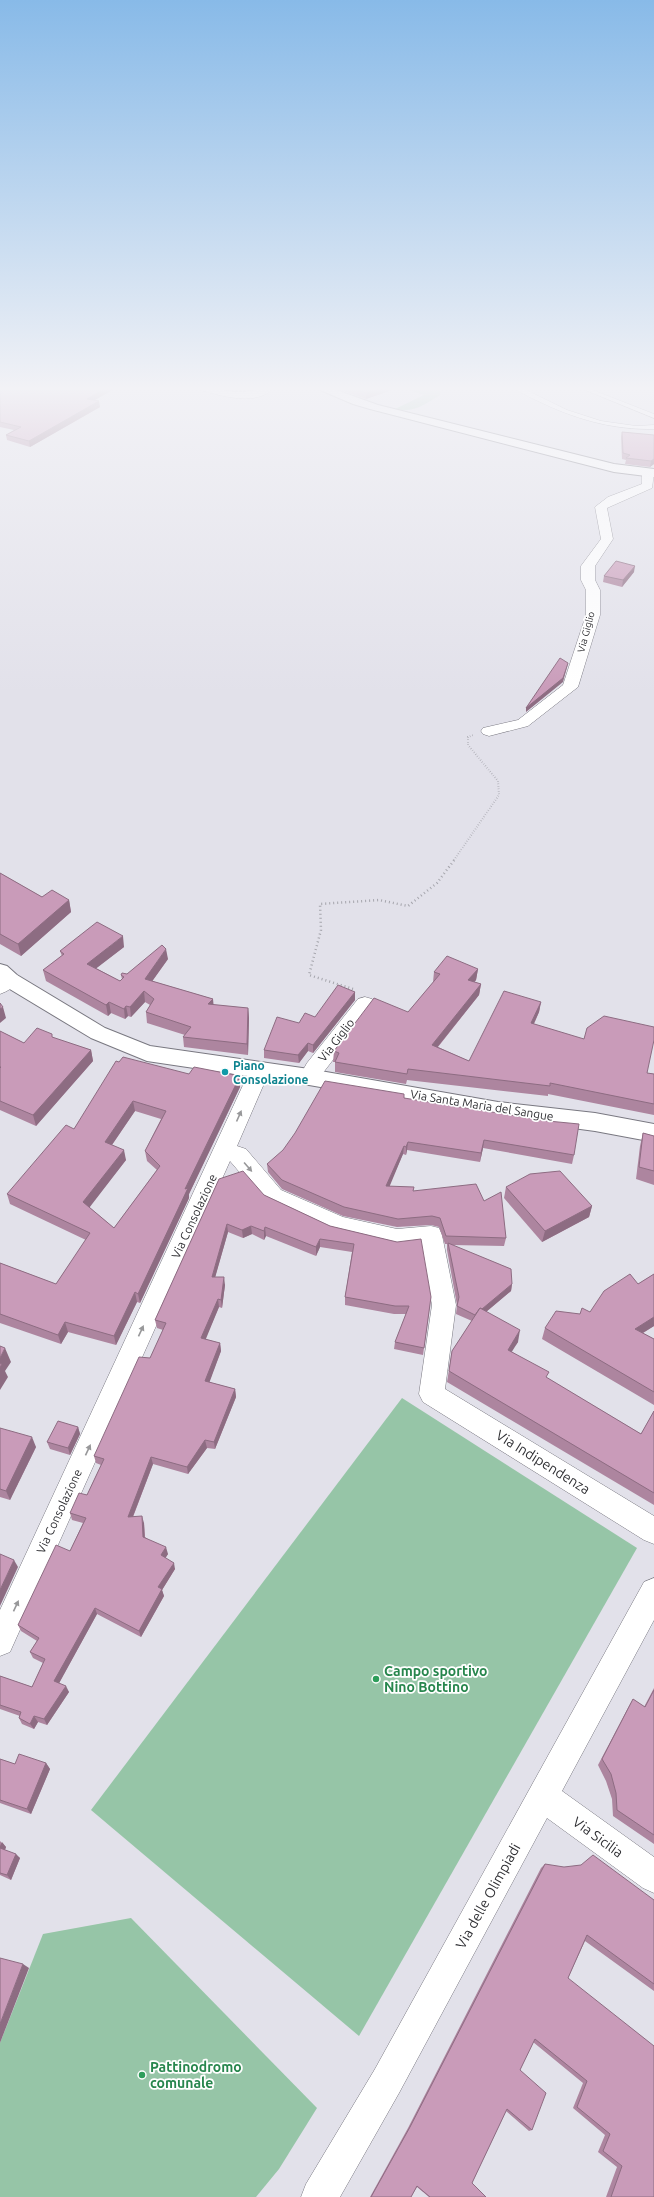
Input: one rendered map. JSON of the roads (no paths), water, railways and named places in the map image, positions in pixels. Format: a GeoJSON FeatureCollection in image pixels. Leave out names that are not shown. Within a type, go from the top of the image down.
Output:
{"type":"FeatureCollection","features":[{"type":"Feature","properties":{"kind":"street","name":"Via Giglio"},"geometry":{"type":"LineString","coordinates":[[489,731],[523,722],[570,687],[593,615],[593,590],[588,580],[588,566],[607,539],[601,507],[608,501],[641,490]]}},
{"type":"Feature","properties":{"kind":"street","name":"Via Santa Maria del Sangue"},"geometry":{"type":"LineString","coordinates":[[4,979],[98,1033],[147,1053],[309,1077],[498,1110],[595,1122],[654,1133]]}},
{"type":"Feature","properties":{"kind":"street","name":"Via Giglio"},"geometry":{"type":"LineString","coordinates":[[309,1077],[314,1068],[365,1004]]}},
{"type":"Feature","properties":{"kind":"street","name":"Via Consolazione"},"geometry":{"type":"LineString","coordinates":[[0,1642],[260,1070]]}},
{"type":"Feature","properties":{"kind":"street","name":"Via Indipendenza"},"geometry":{"type":"LineString","coordinates":[[224,1151],[238,1155],[273,1196],[339,1226],[397,1239],[431,1235],[444,1305],[432,1394],[654,1531]]}},
{"type":"Feature","properties":{"kind":"street","name":"Via delle Olimpiadi"},"geometry":{"type":"LineString","coordinates":[[318,2197],[387,2081],[654,1592]]}},
{"type":"Feature","properties":{"kind":"street","name":"Via Sicilia"},"geometry":{"type":"LineString","coordinates":[[542,1796],[654,1877]]}},
{"type":"Feature","properties":{"kind":"place","name":"Piano Consolazione"},"geometry":{"type":"Point","coordinates":[225,1072]}},
{"type":"Feature","properties":{"kind":"place","name":"Campo sportivo Nino Bottino"},"geometry":{"type":"Point","coordinates":[376,1679]}},
{"type":"Feature","properties":{"kind":"place","name":"Pattinodromo comunale"},"geometry":{"type":"Point","coordinates":[142,2075]}}]}
